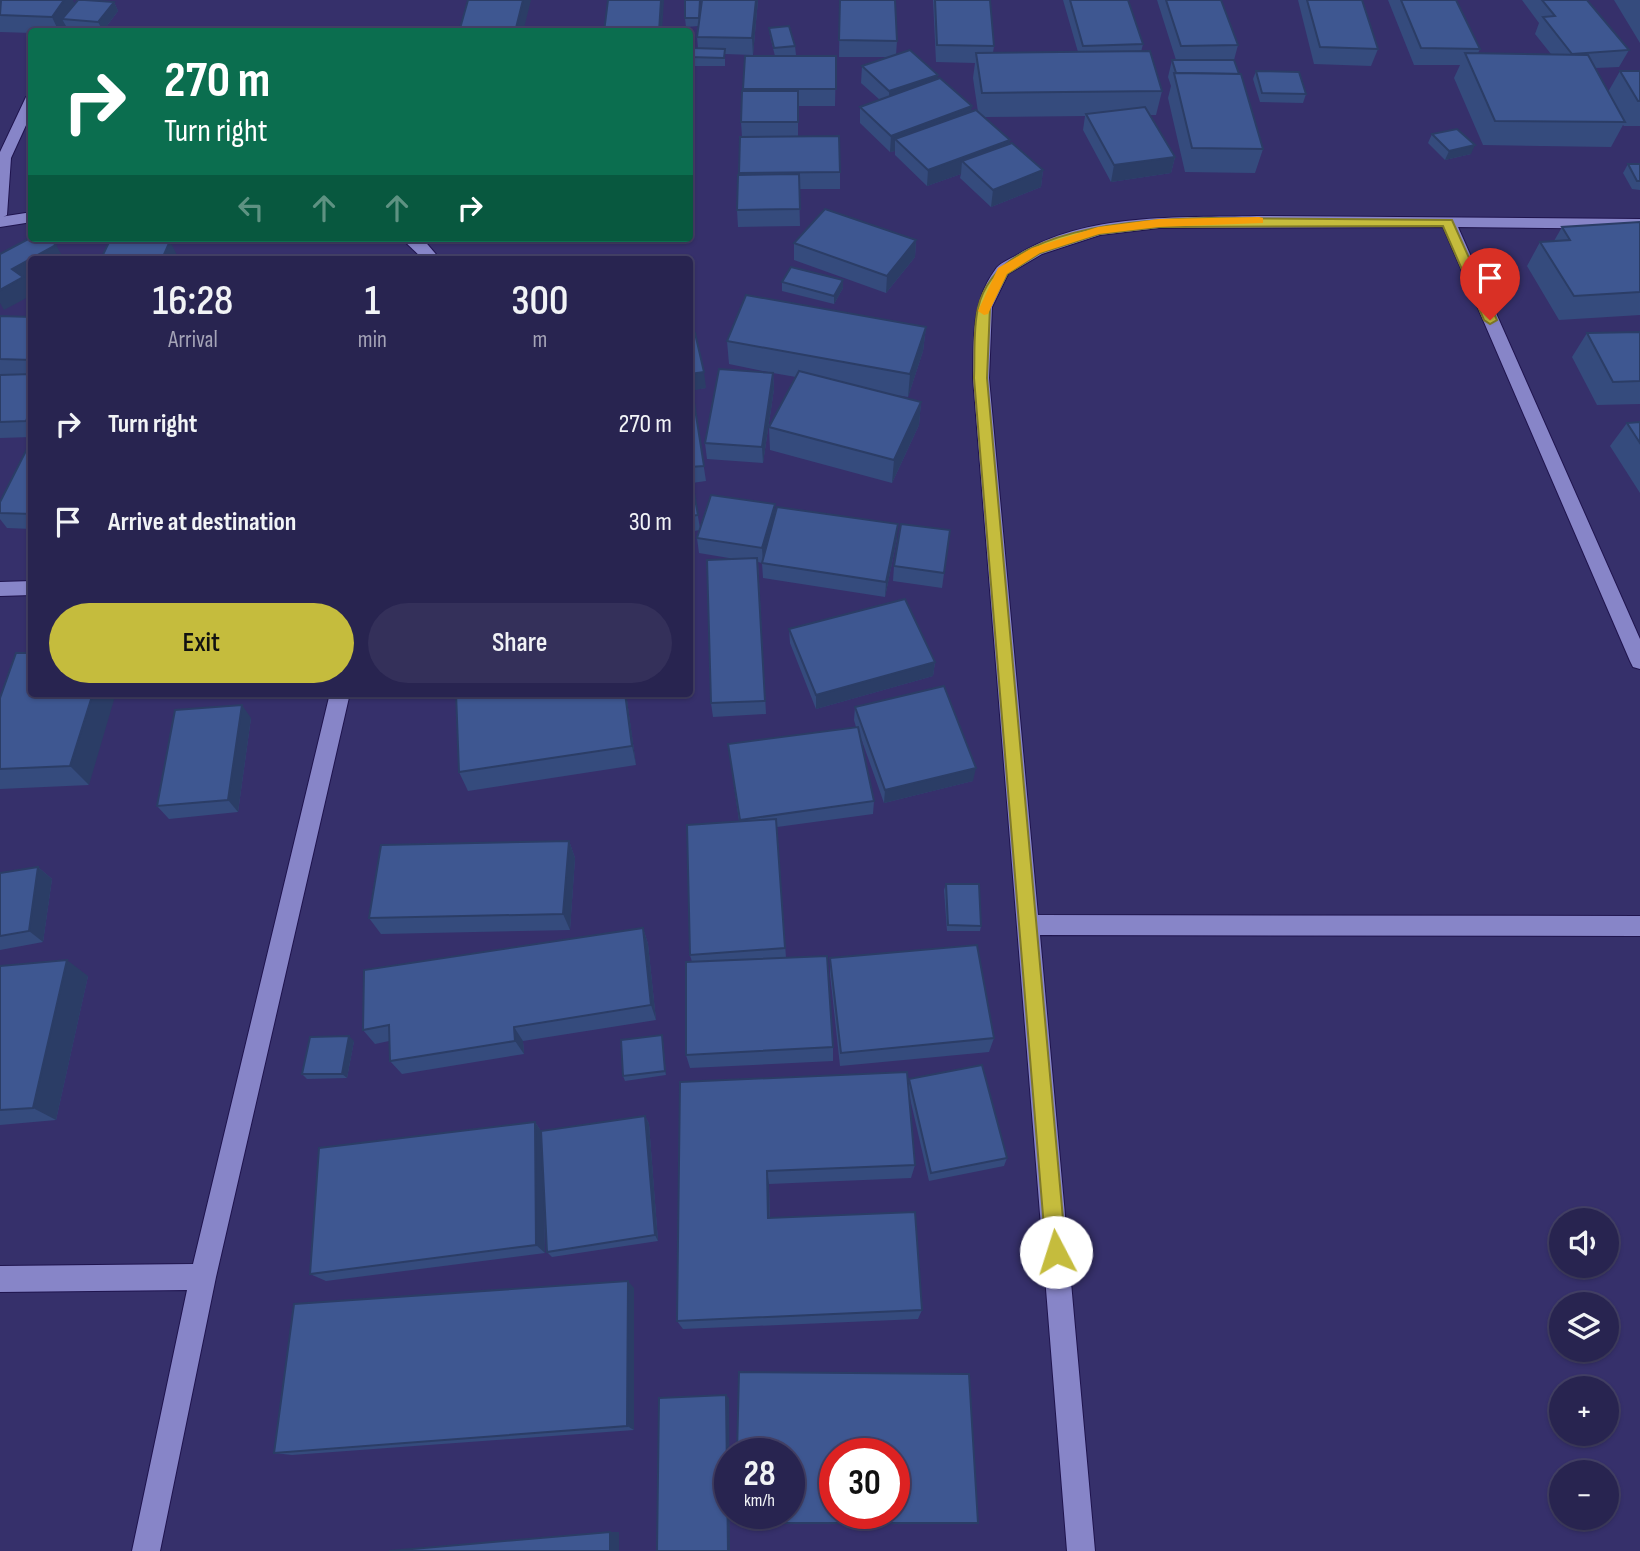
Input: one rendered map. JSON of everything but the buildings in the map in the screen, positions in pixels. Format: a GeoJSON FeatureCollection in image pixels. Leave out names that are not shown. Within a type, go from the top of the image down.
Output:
{"type":"FeatureCollection","features":[{"type":"Feature","properties":{"kind":"street"},"geometry":{"type":"LineString","coordinates":[[0,222],[28,218]]}},
{"type":"Feature","properties":{"kind":"street"},"geometry":{"type":"LineString","coordinates":[[1448,222],[1640,661]]}},
{"type":"Feature","properties":{"kind":"street"},"geometry":{"type":"LineString","coordinates":[[1081,1551],[981,378],[984,307],[1002,271],[1036,250],[1098,230],[1159,223],[1640,224]]}},
{"type":"Feature","properties":{"kind":"street"},"geometry":{"type":"LineString","coordinates":[[417,242],[429,256]]}},
{"type":"Feature","properties":{"kind":"street"},"geometry":{"type":"LineString","coordinates":[[0,589],[28,588]]}},
{"type":"Feature","properties":{"kind":"street"},"geometry":{"type":"LineString","coordinates":[[146,1551],[203,1277],[339,697]]}},
{"type":"Feature","properties":{"kind":"street"},"geometry":{"type":"LineString","coordinates":[[1028,925],[1640,926]]}},
{"type":"Feature","properties":{"kind":"street"},"geometry":{"type":"LineString","coordinates":[[0,1279],[203,1277]]}},
{"type":"Feature","properties":{"kind":"lane"},"geometry":{"type":"LineString","coordinates":[[0,215],[4,158],[28,106]]}},
{"type":"Feature","properties":{"kind":"slow traffic"},"geometry":{"type":"LineString","coordinates":[[984,311],[1002,271],[1036,250],[1098,230],[1159,223],[1259,221]]}},
{"type":"Feature","properties":{"kind":"route"},"geometry":{"type":"LineString","coordinates":[[1056,1252],[981,378],[984,307],[1002,271],[1036,250],[1098,230],[1159,223],[1448,222],[1490,320]]}}]}
